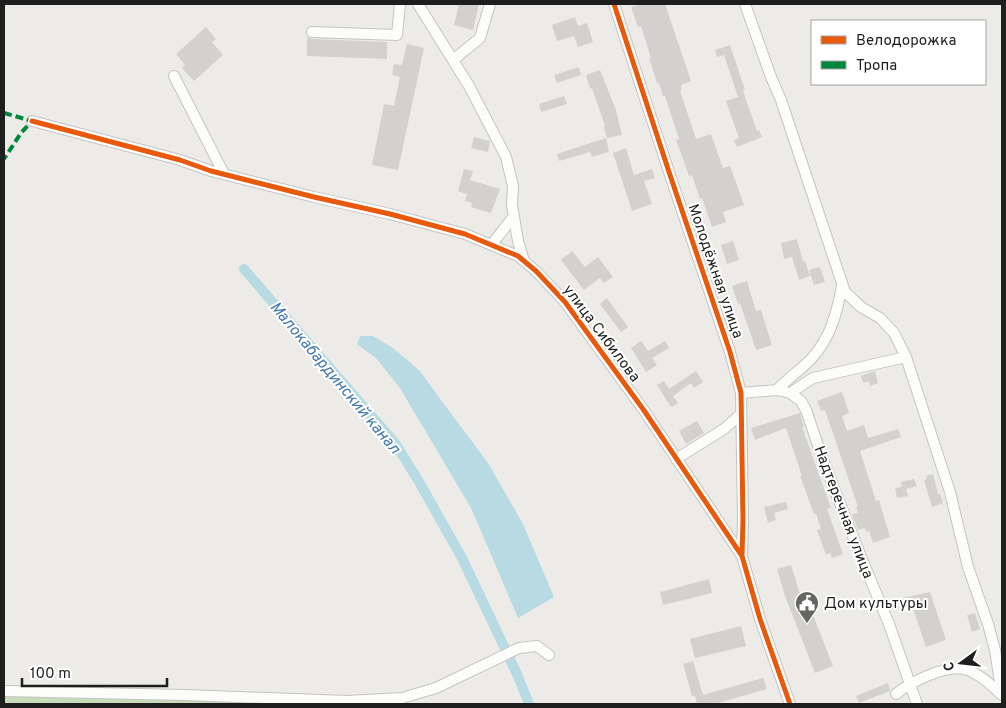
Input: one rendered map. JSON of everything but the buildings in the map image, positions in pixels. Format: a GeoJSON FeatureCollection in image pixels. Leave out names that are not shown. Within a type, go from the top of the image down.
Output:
{"type":"FeatureCollection","features":[{"type":"Feature","properties":{"kind":"street"},"geometry":{"type":"LineString","coordinates":[[312,32],[397,35],[400,4]]}},
{"type":"Feature","properties":{"kind":"street"},"geometry":{"type":"LineString","coordinates":[[418,4],[469,86],[506,157],[513,186],[514,216],[524,261]]}},
{"type":"Feature","properties":{"kind":"street"},"geometry":{"type":"LineString","coordinates":[[453,60],[480,38],[490,4]]}},
{"type":"Feature","properties":{"kind":"street","name":"Молодёжная улица"},"geometry":{"type":"LineString","coordinates":[[614,4],[730,352],[741,392],[742,556]]}},
{"type":"Feature","properties":{"kind":"street"},"geometry":{"type":"LineString","coordinates":[[745,4],[781,100],[842,286],[845,292],[861,307],[880,318],[894,333],[906,357],[950,492],[968,567],[988,624],[995,650],[1002,695]]}},
{"type":"Feature","properties":{"kind":"street"},"geometry":{"type":"LineString","coordinates":[[174,76],[224,174]]}},
{"type":"Feature","properties":{"kind":"street","name":"улица Сибилова"},"geometry":{"type":"LineString","coordinates":[[32,121],[180,160],[224,174],[465,234],[518,256],[536,271],[565,302],[643,409],[742,556],[760,619],[790,704]]}},
{"type":"Feature","properties":{"kind":"street"},"geometry":{"type":"LineString","coordinates":[[492,244],[514,216]]}},
{"type":"Feature","properties":{"kind":"street"},"geometry":{"type":"LineString","coordinates":[[777,390],[812,358],[830,334],[838,309],[842,286]]}},
{"type":"Feature","properties":{"kind":"street"},"geometry":{"type":"LineString","coordinates":[[741,392],[777,390],[790,393],[813,378],[906,357]]}},
{"type":"Feature","properties":{"kind":"street","name":"Надтеречная улица"},"geometry":{"type":"LineString","coordinates":[[790,393],[801,401],[806,410],[827,469],[889,624],[917,704]]}},
{"type":"Feature","properties":{"kind":"street"},"geometry":{"type":"LineString","coordinates":[[676,459],[724,430],[741,414]]}},
{"type":"Feature","properties":{"kind":"street"},"geometry":{"type":"LineString","coordinates":[[4,691],[185,694],[347,700],[402,698],[436,688],[519,648],[537,646],[549,655]]}},
{"type":"Feature","properties":{"kind":"street"},"geometry":{"type":"LineString","coordinates":[[978,676],[998,667]]}},
{"type":"Feature","properties":{"kind":"street"},"geometry":{"type":"LineString","coordinates":[[896,694],[949,669],[964,669],[978,676],[1002,695]]}},
{"type":"Feature","properties":{"kind":"street"},"geometry":{"type":"LineString","coordinates":[[910,704],[912,687]]}},
{"type":"Feature","properties":{"kind":"green space"},"geometry":{"type":"Polygon","coordinates":[[[4,694],[366,704],[4,704],[4,694]]]}},
{"type":"Feature","properties":{"kind":"water"},"geometry":{"type":"Polygon","coordinates":[[[360,336],[373,336],[393,348],[420,371],[488,463],[523,524],[554,597],[518,618],[471,508],[400,388],[376,358],[357,344],[360,336]]]}},
{"type":"Feature","properties":{"kind":"waterway","name":"Малокабардинский канал"},"geometry":{"type":"LineString","coordinates":[[244,269],[395,443],[462,558],[517,674],[529,704]]}},
{"type":"Feature","properties":{"kind":"marked path"},"geometry":{"type":"LineString","coordinates":[[4,113],[32,121],[21,133],[4,159]]}},
{"type":"Feature","properties":{"kind":"cycle path"},"geometry":{"type":"LineString","coordinates":[[614,4],[730,352],[741,393],[742,556]]}},
{"type":"Feature","properties":{"kind":"cycle path"},"geometry":{"type":"LineString","coordinates":[[32,121],[180,160],[211,171],[465,234],[518,256],[536,271],[565,302],[643,409],[742,556],[760,619],[790,704]]}},
{"type":"Feature","properties":{"kind":"place","name":"Дом культуры"},"geometry":{"type":"Point","coordinates":[807,624]}}]}
